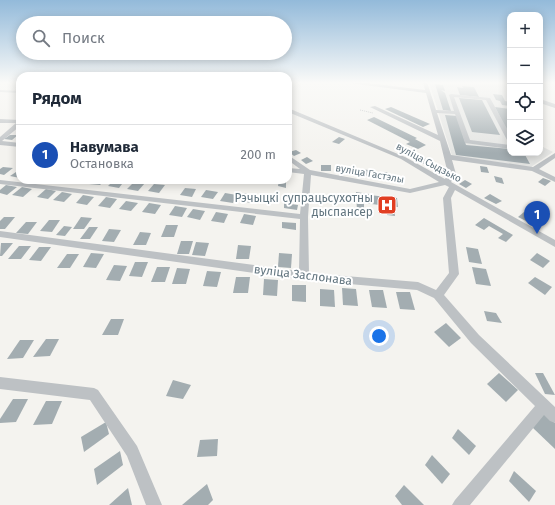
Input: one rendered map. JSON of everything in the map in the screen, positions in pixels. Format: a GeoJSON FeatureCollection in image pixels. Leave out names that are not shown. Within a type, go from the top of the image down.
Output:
{"type":"FeatureCollection","features":[{"type":"Feature","properties":{"kind":"street"},"geometry":{"type":"LineString","coordinates":[[432,106],[452,174],[448,198],[454,274],[438,296]]}},
{"type":"Feature","properties":{"kind":"street"},"geometry":{"type":"LineString","coordinates":[[455,106],[467,142],[507,147]]}},
{"type":"Feature","properties":{"kind":"street"},"geometry":{"type":"LineString","coordinates":[[492,106],[507,134]]}},
{"type":"Feature","properties":{"kind":"street"},"geometry":{"type":"LineString","coordinates":[[371,109],[441,139]]}},
{"type":"Feature","properties":{"kind":"street"},"geometry":{"type":"LineString","coordinates":[[433,111],[457,113]]}},
{"type":"Feature","properties":{"kind":"street","name":"вуліца Сыдзько"},"geometry":{"type":"LineString","coordinates":[[292,112],[403,158],[555,244]]}},
{"type":"Feature","properties":{"kind":"street"},"geometry":{"type":"LineString","coordinates":[[380,116],[421,135],[441,139]]}},
{"type":"Feature","properties":{"kind":"street"},"geometry":{"type":"LineString","coordinates":[[0,121],[16,122]]}},
{"type":"Feature","properties":{"kind":"street"},"geometry":{"type":"LineString","coordinates":[[0,140],[16,126]]}},
{"type":"Feature","properties":{"kind":"street"},"geometry":{"type":"LineString","coordinates":[[0,143],[16,145]]}},
{"type":"Feature","properties":{"kind":"street"},"geometry":{"type":"LineString","coordinates":[[534,168],[555,155]]}},
{"type":"Feature","properties":{"kind":"street"},"geometry":{"type":"LineString","coordinates":[[448,158],[534,168],[555,180]]}},
{"type":"Feature","properties":{"kind":"street"},"geometry":{"type":"LineString","coordinates":[[292,160],[308,172],[304,217],[304,276]]}},
{"type":"Feature","properties":{"kind":"street","name":"вуліца Гастэлы"},"geometry":{"type":"LineString","coordinates":[[292,170],[410,191],[450,184]]}},
{"type":"Feature","properties":{"kind":"street"},"geometry":{"type":"LineString","coordinates":[[0,182],[16,184]]}},
{"type":"Feature","properties":{"kind":"street"},"geometry":{"type":"LineString","coordinates":[[17,184],[304,217]]}},
{"type":"Feature","properties":{"kind":"street","name":"вуліца Заслонава"},"geometry":{"type":"LineString","coordinates":[[0,234],[304,276],[418,286],[438,296],[475,339],[555,416]]}},
{"type":"Feature","properties":{"kind":"street"},"geometry":{"type":"LineString","coordinates":[[0,383],[94,394],[132,451],[154,505]]}},
{"type":"Feature","properties":{"kind":"street"},"geometry":{"type":"LineString","coordinates":[[460,505],[543,406]]}},
{"type":"Feature","properties":{"kind":"path"},"geometry":{"type":"LineString","coordinates":[[367,112],[371,109]]}},
{"type":"Feature","properties":{"kind":"path"},"geometry":{"type":"LineString","coordinates":[[360,110],[380,116]]}},
{"type":"Feature","properties":{"kind":"shaded area"},"geometry":{"type":"Polygon","coordinates":[[[436,106],[507,106],[507,156],[543,156],[543,147],[553,152],[531,167],[452,156],[436,106]]]}},
{"type":"Feature","properties":{"kind":"building"},"geometry":{"type":"Polygon","coordinates":[[[442,106],[449,106],[451,111],[443,110],[442,106]]]}},
{"type":"Feature","properties":{"kind":"building"},"geometry":{"type":"Polygon","coordinates":[[[462,106],[485,106],[500,135],[472,132],[462,106]]]}},
{"type":"Feature","properties":{"kind":"building"},"geometry":{"type":"Polygon","coordinates":[[[391,107],[430,124],[423,127],[385,109],[391,107]]]}},
{"type":"Feature","properties":{"kind":"building"},"geometry":{"type":"Polygon","coordinates":[[[495,107],[507,109],[507,131],[495,107]]]}},
{"type":"Feature","properties":{"kind":"building"},"geometry":{"type":"Polygon","coordinates":[[[445,115],[457,116],[466,145],[507,149],[507,156],[526,156],[530,164],[456,155],[445,115]]]}},
{"type":"Feature","properties":{"kind":"building"},"geometry":{"type":"Polygon","coordinates":[[[374,117],[417,138],[415,139],[426,145],[418,149],[406,144],[410,142],[367,120],[374,117]]]}},
{"type":"Feature","properties":{"kind":"building"},"geometry":{"type":"Polygon","coordinates":[[[10,135],[16,135],[12,140],[4,139],[10,135]]]}},
{"type":"Feature","properties":{"kind":"building"},"geometry":{"type":"Polygon","coordinates":[[[339,137],[345,139],[339,144],[332,142],[339,137]]]}},
{"type":"Feature","properties":{"kind":"building"},"geometry":{"type":"Polygon","coordinates":[[[296,150],[301,153],[294,156],[292,154],[292,151],[296,150]]]}},
{"type":"Feature","properties":{"kind":"building"},"geometry":{"type":"Polygon","coordinates":[[[418,155],[428,160],[423,164],[413,159],[418,155]]]}},
{"type":"Feature","properties":{"kind":"building"},"geometry":{"type":"Polygon","coordinates":[[[307,157],[313,161],[306,164],[301,160],[307,157]]]}},
{"type":"Feature","properties":{"kind":"building"},"geometry":{"type":"Polygon","coordinates":[[[321,165],[331,165],[331,171],[321,171],[321,165]]]}},
{"type":"Feature","properties":{"kind":"building"},"geometry":{"type":"Polygon","coordinates":[[[340,166],[350,167],[351,173],[341,173],[340,166]]]}},
{"type":"Feature","properties":{"kind":"building"},"geometry":{"type":"Polygon","coordinates":[[[480,166],[487,167],[489,173],[481,172],[480,166]]]}},
{"type":"Feature","properties":{"kind":"building"},"geometry":{"type":"Polygon","coordinates":[[[3,167],[13,168],[4,175],[0,174],[0,169],[3,167]]]}},
{"type":"Feature","properties":{"kind":"building"},"geometry":{"type":"Polygon","coordinates":[[[358,169],[369,170],[370,176],[359,176],[358,169]]]}},
{"type":"Feature","properties":{"kind":"building"},"geometry":{"type":"Polygon","coordinates":[[[16,172],[16,177],[10,176],[16,172]]]}},
{"type":"Feature","properties":{"kind":"building"},"geometry":{"type":"Polygon","coordinates":[[[377,172],[387,172],[389,179],[378,178],[377,172]]]}},
{"type":"Feature","properties":{"kind":"building"},"geometry":{"type":"Polygon","coordinates":[[[494,176],[502,178],[504,184],[496,182],[494,176]]]}},
{"type":"Feature","properties":{"kind":"building"},"geometry":{"type":"Polygon","coordinates":[[[543,178],[551,181],[545,186],[538,182],[543,178]]]}},
{"type":"Feature","properties":{"kind":"building"},"geometry":{"type":"Polygon","coordinates":[[[465,180],[472,184],[466,188],[459,184],[465,180]]]}},
{"type":"Feature","properties":{"kind":"building"},"geometry":{"type":"Polygon","coordinates":[[[110,184],[122,184],[119,188],[108,186],[110,184]]]}},
{"type":"Feature","properties":{"kind":"building"},"geometry":{"type":"Polygon","coordinates":[[[132,184],[144,184],[138,191],[127,189],[132,184]]]}},
{"type":"Feature","properties":{"kind":"building"},"geometry":{"type":"Polygon","coordinates":[[[154,184],[165,185],[159,193],[148,191],[154,184]]]}},
{"type":"Feature","properties":{"kind":"building"},"geometry":{"type":"Polygon","coordinates":[[[278,184],[286,184],[286,188],[278,186],[278,184]]]}},
{"type":"Feature","properties":{"kind":"building"},"geometry":{"type":"Polygon","coordinates":[[[6,185],[17,187],[7,195],[0,193],[0,190],[6,185]]]}},
{"type":"Feature","properties":{"kind":"building"},"geometry":{"type":"Polygon","coordinates":[[[22,187],[32,189],[23,197],[12,195],[22,187]]]}},
{"type":"Feature","properties":{"kind":"building"},"geometry":{"type":"Polygon","coordinates":[[[185,188],[196,189],[192,197],[180,195],[185,188]]]}},
{"type":"Feature","properties":{"kind":"building"},"geometry":{"type":"Polygon","coordinates":[[[46,189],[56,191],[48,199],[37,197],[46,189]]]}},
{"type":"Feature","properties":{"kind":"building"},"geometry":{"type":"Polygon","coordinates":[[[206,190],[218,192],[213,199],[201,197],[206,190]]]}},
{"type":"Feature","properties":{"kind":"building"},"geometry":{"type":"Polygon","coordinates":[[[62,192],[72,194],[64,202],[53,200],[62,192]]]}},
{"type":"Feature","properties":{"kind":"building","name":"Рэчыцкі супрацьсухотны дыспансер"},"geometry":{"type":"Polygon","coordinates":[[[356,192],[397,198],[398,207],[394,207],[395,216],[387,215],[387,206],[364,203],[364,212],[357,211],[356,192]]]}},
{"type":"Feature","properties":{"kind":"building"},"geometry":{"type":"Polygon","coordinates":[[[225,193],[237,195],[233,203],[220,201],[225,193]]]}},
{"type":"Feature","properties":{"kind":"building"},"geometry":{"type":"Polygon","coordinates":[[[243,193],[255,195],[252,203],[239,201],[243,193]]]}},
{"type":"Feature","properties":{"kind":"building"},"geometry":{"type":"Polygon","coordinates":[[[490,194],[502,201],[496,204],[484,198],[490,194]]]}},
{"type":"Feature","properties":{"kind":"building"},"geometry":{"type":"Polygon","coordinates":[[[83,195],[94,197],[87,205],[76,203],[83,195]]]}},
{"type":"Feature","properties":{"kind":"building"},"geometry":{"type":"Polygon","coordinates":[[[106,197],[117,199],[110,208],[98,206],[106,197]]]}},
{"type":"Feature","properties":{"kind":"building"},"geometry":{"type":"Polygon","coordinates":[[[126,201],[138,203],[131,211],[119,209],[126,201]]]}},
{"type":"Feature","properties":{"kind":"building"},"geometry":{"type":"Polygon","coordinates":[[[149,203],[161,205],[155,214],[142,212],[149,203]]]}},
{"type":"Feature","properties":{"kind":"building"},"geometry":{"type":"Polygon","coordinates":[[[284,203],[298,205],[297,210],[284,208],[284,203]]]}},
{"type":"Feature","properties":{"kind":"building"},"geometry":{"type":"Polygon","coordinates":[[[175,206],[187,208],[182,217],[169,215],[175,206]]]}},
{"type":"Feature","properties":{"kind":"building"},"geometry":{"type":"Polygon","coordinates":[[[193,209],[205,211],[200,220],[187,217],[193,209]]]}},
{"type":"Feature","properties":{"kind":"building"},"geometry":{"type":"Polygon","coordinates":[[[216,212],[228,214],[224,223],[211,221],[216,212]]]}},
{"type":"Feature","properties":{"kind":"building"},"geometry":{"type":"Polygon","coordinates":[[[524,212],[534,217],[528,222],[518,217],[524,212]]]}},
{"type":"Feature","properties":{"kind":"building"},"geometry":{"type":"Polygon","coordinates":[[[244,214],[256,216],[253,225],[240,223],[244,214]]]}},
{"type":"Feature","properties":{"kind":"building"},"geometry":{"type":"Polygon","coordinates":[[[4,217],[15,217],[5,229],[0,229],[0,221],[4,217]]]}},
{"type":"Feature","properties":{"kind":"building"},"geometry":{"type":"Polygon","coordinates":[[[81,217],[92,218],[84,229],[73,229],[81,217]]]}},
{"type":"Feature","properties":{"kind":"building"},"geometry":{"type":"Polygon","coordinates":[[[484,218],[513,235],[506,242],[498,238],[503,234],[489,226],[484,230],[475,225],[484,218]]]}},
{"type":"Feature","properties":{"kind":"building"},"geometry":{"type":"Polygon","coordinates":[[[49,220],[60,220],[52,232],[40,231],[49,220]]]}},
{"type":"Feature","properties":{"kind":"building"},"geometry":{"type":"Polygon","coordinates":[[[26,222],[37,222],[28,234],[16,233],[26,222]]]}},
{"type":"Feature","properties":{"kind":"building"},"geometry":{"type":"Polygon","coordinates":[[[282,222],[296,223],[296,230],[282,228],[282,222]]]}},
{"type":"Feature","properties":{"kind":"building"},"geometry":{"type":"Polygon","coordinates":[[[166,225],[178,225],[174,237],[161,237],[166,225]]]}},
{"type":"Feature","properties":{"kind":"building"},"geometry":{"type":"Polygon","coordinates":[[[64,226],[72,227],[65,236],[56,235],[64,226]]]}},
{"type":"Feature","properties":{"kind":"building"},"geometry":{"type":"Polygon","coordinates":[[[89,227],[98,227],[90,239],[80,239],[89,227]]]}},
{"type":"Feature","properties":{"kind":"building"},"geometry":{"type":"Polygon","coordinates":[[[109,229],[121,230],[114,242],[102,241],[109,229]]]}},
{"type":"Feature","properties":{"kind":"building"},"geometry":{"type":"Polygon","coordinates":[[[140,232],[151,233],[146,245],[133,245],[140,232]]]}},
{"type":"Feature","properties":{"kind":"building"},"geometry":{"type":"Polygon","coordinates":[[[181,241],[193,241],[189,254],[177,254],[181,241]]]}},
{"type":"Feature","properties":{"kind":"building"},"geometry":{"type":"Polygon","coordinates":[[[196,242],[209,243],[205,256],[192,255],[196,242]]]}},
{"type":"Feature","properties":{"kind":"building"},"geometry":{"type":"Polygon","coordinates":[[[1,243],[13,243],[2,256],[0,256],[1,243]]]}},
{"type":"Feature","properties":{"kind":"building"},"geometry":{"type":"Polygon","coordinates":[[[238,245],[251,246],[249,259],[236,259],[238,245]]]}},
{"type":"Feature","properties":{"kind":"building"},"geometry":{"type":"Polygon","coordinates":[[[19,246],[31,246],[21,259],[8,259],[19,246]]]}},
{"type":"Feature","properties":{"kind":"building"},"geometry":{"type":"Polygon","coordinates":[[[39,247],[51,247],[41,261],[29,260],[39,247]]]}},
{"type":"Feature","properties":{"kind":"building"},"geometry":{"type":"Polygon","coordinates":[[[466,247],[478,249],[482,264],[469,262],[466,247]]]}},
{"type":"Feature","properties":{"kind":"building"},"geometry":{"type":"Polygon","coordinates":[[[91,253],[104,254],[96,268],[83,267],[91,253]]]}},
{"type":"Feature","properties":{"kind":"building"},"geometry":{"type":"Polygon","coordinates":[[[279,253],[292,254],[291,268],[278,267],[279,253]]]}},
{"type":"Feature","properties":{"kind":"building"},"geometry":{"type":"Polygon","coordinates":[[[537,253],[550,261],[543,268],[530,260],[537,253]]]}},
{"type":"Feature","properties":{"kind":"building"},"geometry":{"type":"Polygon","coordinates":[[[67,254],[79,254],[70,268],[57,268],[67,254]]]}},
{"type":"Feature","properties":{"kind":"building"},"geometry":{"type":"Polygon","coordinates":[[[135,262],[148,262],[142,277],[129,276],[135,262]]]}},
{"type":"Feature","properties":{"kind":"building"},"geometry":{"type":"Polygon","coordinates":[[[114,265],[127,266],[120,281],[106,280],[114,265]]]}},
{"type":"Feature","properties":{"kind":"building"},"geometry":{"type":"Polygon","coordinates":[[[157,267],[170,267],[165,282],[151,282],[157,267]]]}},
{"type":"Feature","properties":{"kind":"building"},"geometry":{"type":"Polygon","coordinates":[[[472,267],[486,269],[491,286],[476,284],[472,267]]]}},
{"type":"Feature","properties":{"kind":"building"},"geometry":{"type":"Polygon","coordinates":[[[177,268],[190,269],[186,284],[172,284],[177,268]]]}},
{"type":"Feature","properties":{"kind":"building"},"geometry":{"type":"Polygon","coordinates":[[[207,271],[221,272],[217,287],[203,286],[207,271]]]}},
{"type":"Feature","properties":{"kind":"building"},"geometry":{"type":"Polygon","coordinates":[[[236,277],[250,277],[248,293],[233,293],[236,277]]]}},
{"type":"Feature","properties":{"kind":"building"},"geometry":{"type":"Polygon","coordinates":[[[535,277],[552,287],[545,295],[528,283],[535,277]]]}},
{"type":"Feature","properties":{"kind":"building"},"geometry":{"type":"Polygon","coordinates":[[[264,279],[278,280],[277,296],[263,295],[264,279]]]}},
{"type":"Feature","properties":{"kind":"building"},"geometry":{"type":"Polygon","coordinates":[[[292,285],[306,285],[306,302],[292,301],[292,285]]]}},
{"type":"Feature","properties":{"kind":"building"},"geometry":{"type":"Polygon","coordinates":[[[342,288],[356,289],[358,306],[343,305],[342,288]]]}},
{"type":"Feature","properties":{"kind":"building"},"geometry":{"type":"Polygon","coordinates":[[[320,289],[334,290],[335,307],[320,306],[320,289]]]}},
{"type":"Feature","properties":{"kind":"building"},"geometry":{"type":"Polygon","coordinates":[[[369,290],[383,290],[387,308],[372,307],[369,290]]]}},
{"type":"Feature","properties":{"kind":"building"},"geometry":{"type":"Polygon","coordinates":[[[396,292],[410,292],[415,310],[400,309],[396,292]]]}},
{"type":"Feature","properties":{"kind":"building"},"geometry":{"type":"Polygon","coordinates":[[[484,311],[496,313],[502,323],[487,321],[484,311]]]}},
{"type":"Feature","properties":{"kind":"building"},"geometry":{"type":"Polygon","coordinates":[[[111,319],[124,319],[118,335],[102,335],[111,319]]]}},
{"type":"Feature","properties":{"kind":"building"},"geometry":{"type":"Polygon","coordinates":[[[446,323],[461,338],[449,347],[434,332],[446,323]]]}},
{"type":"Feature","properties":{"kind":"building"},"geometry":{"type":"Polygon","coordinates":[[[46,339],[59,339],[50,356],[33,357],[46,339]]]}},
{"type":"Feature","properties":{"kind":"building"},"geometry":{"type":"Polygon","coordinates":[[[20,340],[34,340],[23,358],[7,359],[20,340]]]}},
{"type":"Feature","properties":{"kind":"building"},"geometry":{"type":"Polygon","coordinates":[[[499,373],[518,390],[506,402],[487,384],[499,373]]]}},
{"type":"Feature","properties":{"kind":"building"},"geometry":{"type":"Polygon","coordinates":[[[535,373],[543,373],[555,395],[545,394],[535,373]]]}},
{"type":"Feature","properties":{"kind":"building"},"geometry":{"type":"Polygon","coordinates":[[[173,380],[191,385],[183,399],[166,396],[173,380]]]}},
{"type":"Feature","properties":{"kind":"building"},"geometry":{"type":"Polygon","coordinates":[[[13,399],[28,399],[16,422],[0,423],[0,419],[13,399]]]}},
{"type":"Feature","properties":{"kind":"building"},"geometry":{"type":"Polygon","coordinates":[[[46,401],[62,401],[52,424],[33,425],[46,401]]]}},
{"type":"Feature","properties":{"kind":"building"},"geometry":{"type":"Polygon","coordinates":[[[544,414],[555,423],[555,449],[532,427],[544,414]]]}},
{"type":"Feature","properties":{"kind":"building"},"geometry":{"type":"Polygon","coordinates":[[[106,422],[109,434],[84,452],[81,437],[106,422]]]}},
{"type":"Feature","properties":{"kind":"building"},"geometry":{"type":"Polygon","coordinates":[[[458,429],[476,446],[469,455],[452,438],[458,429]]]}},
{"type":"Feature","properties":{"kind":"building"},"geometry":{"type":"Polygon","coordinates":[[[218,439],[217,456],[197,457],[200,440],[218,439]]]}},
{"type":"Feature","properties":{"kind":"building"},"geometry":{"type":"Polygon","coordinates":[[[120,451],[123,465],[97,485],[94,469],[120,451]]]}},
{"type":"Feature","properties":{"kind":"building"},"geometry":{"type":"Polygon","coordinates":[[[432,455],[450,474],[442,484],[425,465],[432,455]]]}},
{"type":"Feature","properties":{"kind":"building"},"geometry":{"type":"Polygon","coordinates":[[[514,471],[536,491],[529,502],[509,481],[514,471]]]}},
{"type":"Feature","properties":{"kind":"building"},"geometry":{"type":"Polygon","coordinates":[[[207,484],[213,500],[208,505],[182,505],[207,484]]]}},
{"type":"Feature","properties":{"kind":"building"},"geometry":{"type":"Polygon","coordinates":[[[404,485],[424,505],[402,505],[395,496],[404,485]]]}},
{"type":"Feature","properties":{"kind":"building"},"geometry":{"type":"Polygon","coordinates":[[[128,488],[132,505],[109,505],[128,488]]]}},
{"type":"Feature","properties":{"kind":"place","name":"Рэчыцкі супрацьсухотны дыспансер"},"geometry":{"type":"Point","coordinates":[387,205]}},
{"type":"Feature","properties":{"kind":"place","name":"Навумава"},"geometry":{"type":"Point","coordinates":[537,234]}}]}
